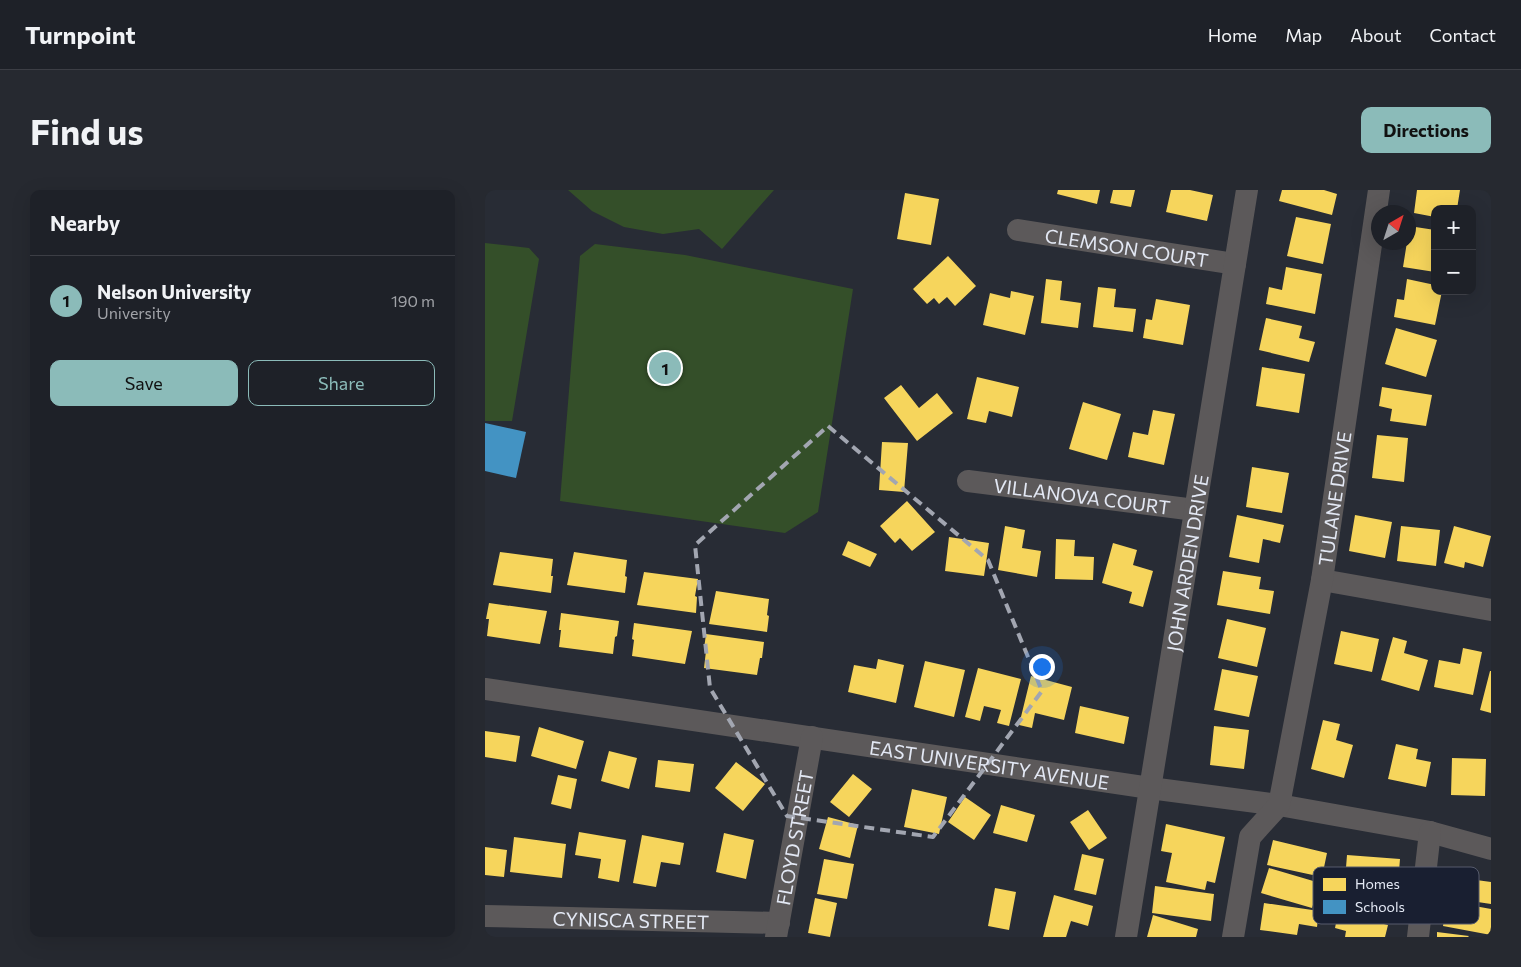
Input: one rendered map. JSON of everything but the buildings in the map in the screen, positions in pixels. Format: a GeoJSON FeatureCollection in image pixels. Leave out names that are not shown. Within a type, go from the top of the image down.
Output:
{"type":"FeatureCollection","features":[{"type":"Feature","properties":{"kind":"street","name":"JOHN ARDEN DRIVE"},"geometry":{"type":"LineString","coordinates":[[1126,937],[1247,190]]}},
{"type":"Feature","properties":{"kind":"street","name":"TULANE DRIVE"},"geometry":{"type":"LineString","coordinates":[[1279,805],[1322,580],[1379,190]]}},
{"type":"Feature","properties":{"kind":"street","name":"CLEMSON COURT"},"geometry":{"type":"LineString","coordinates":[[1018,230],[1235,264]]}},
{"type":"Feature","properties":{"kind":"street","name":"VILLANOVA COURT"},"geometry":{"type":"LineString","coordinates":[[968,481],[1195,510]]}},
{"type":"Feature","properties":{"kind":"street"},"geometry":{"type":"LineString","coordinates":[[1322,580],[1491,610]]}},
{"type":"Feature","properties":{"kind":"street","name":"EAST UNIVERSITY AVENUE"},"geometry":{"type":"LineString","coordinates":[[485,689],[1150,788],[1279,805],[1431,832],[1491,849]]}},
{"type":"Feature","properties":{"kind":"street","name":"FLOYD STREET"},"geometry":{"type":"LineString","coordinates":[[777,930],[812,737]]}},
{"type":"Feature","properties":{"kind":"street"},"geometry":{"type":"LineString","coordinates":[[1233,937],[1250,837],[1279,805]]}},
{"type":"Feature","properties":{"kind":"street"},"geometry":{"type":"LineString","coordinates":[[1427,867],[1431,832]]}},
{"type":"Feature","properties":{"kind":"street","name":"CYNISCA STREET"},"geometry":{"type":"LineString","coordinates":[[485,916],[777,930]]}},
{"type":"Feature","properties":{"kind":"street"},"geometry":{"type":"LineString","coordinates":[[1418,937],[1420,924]]}},
{"type":"Feature","properties":{"kind":"highlighted area"},"geometry":{"type":"Polygon","coordinates":[[[828,426],[988,560],[1042,691],[933,837],[787,816],[710,688],[695,545],[828,426]]]}},
{"type":"Feature","properties":{"kind":"green space"},"geometry":{"type":"Polygon","coordinates":[[[568,190],[774,190],[722,249],[699,229],[663,234],[624,227],[592,211],[568,190]]]}},
{"type":"Feature","properties":{"kind":"green space"},"geometry":{"type":"Polygon","coordinates":[[[485,243],[529,248],[539,259],[512,421],[485,421],[485,243]]]}},
{"type":"Feature","properties":{"kind":"green space"},"geometry":{"type":"Polygon","coordinates":[[[595,244],[685,255],[853,289],[818,512],[785,533],[560,501],[580,256],[595,244]]]}},
{"type":"Feature","properties":{"kind":"place","name":"Nelson University"},"geometry":{"type":"Point","coordinates":[665,368]}}]}
